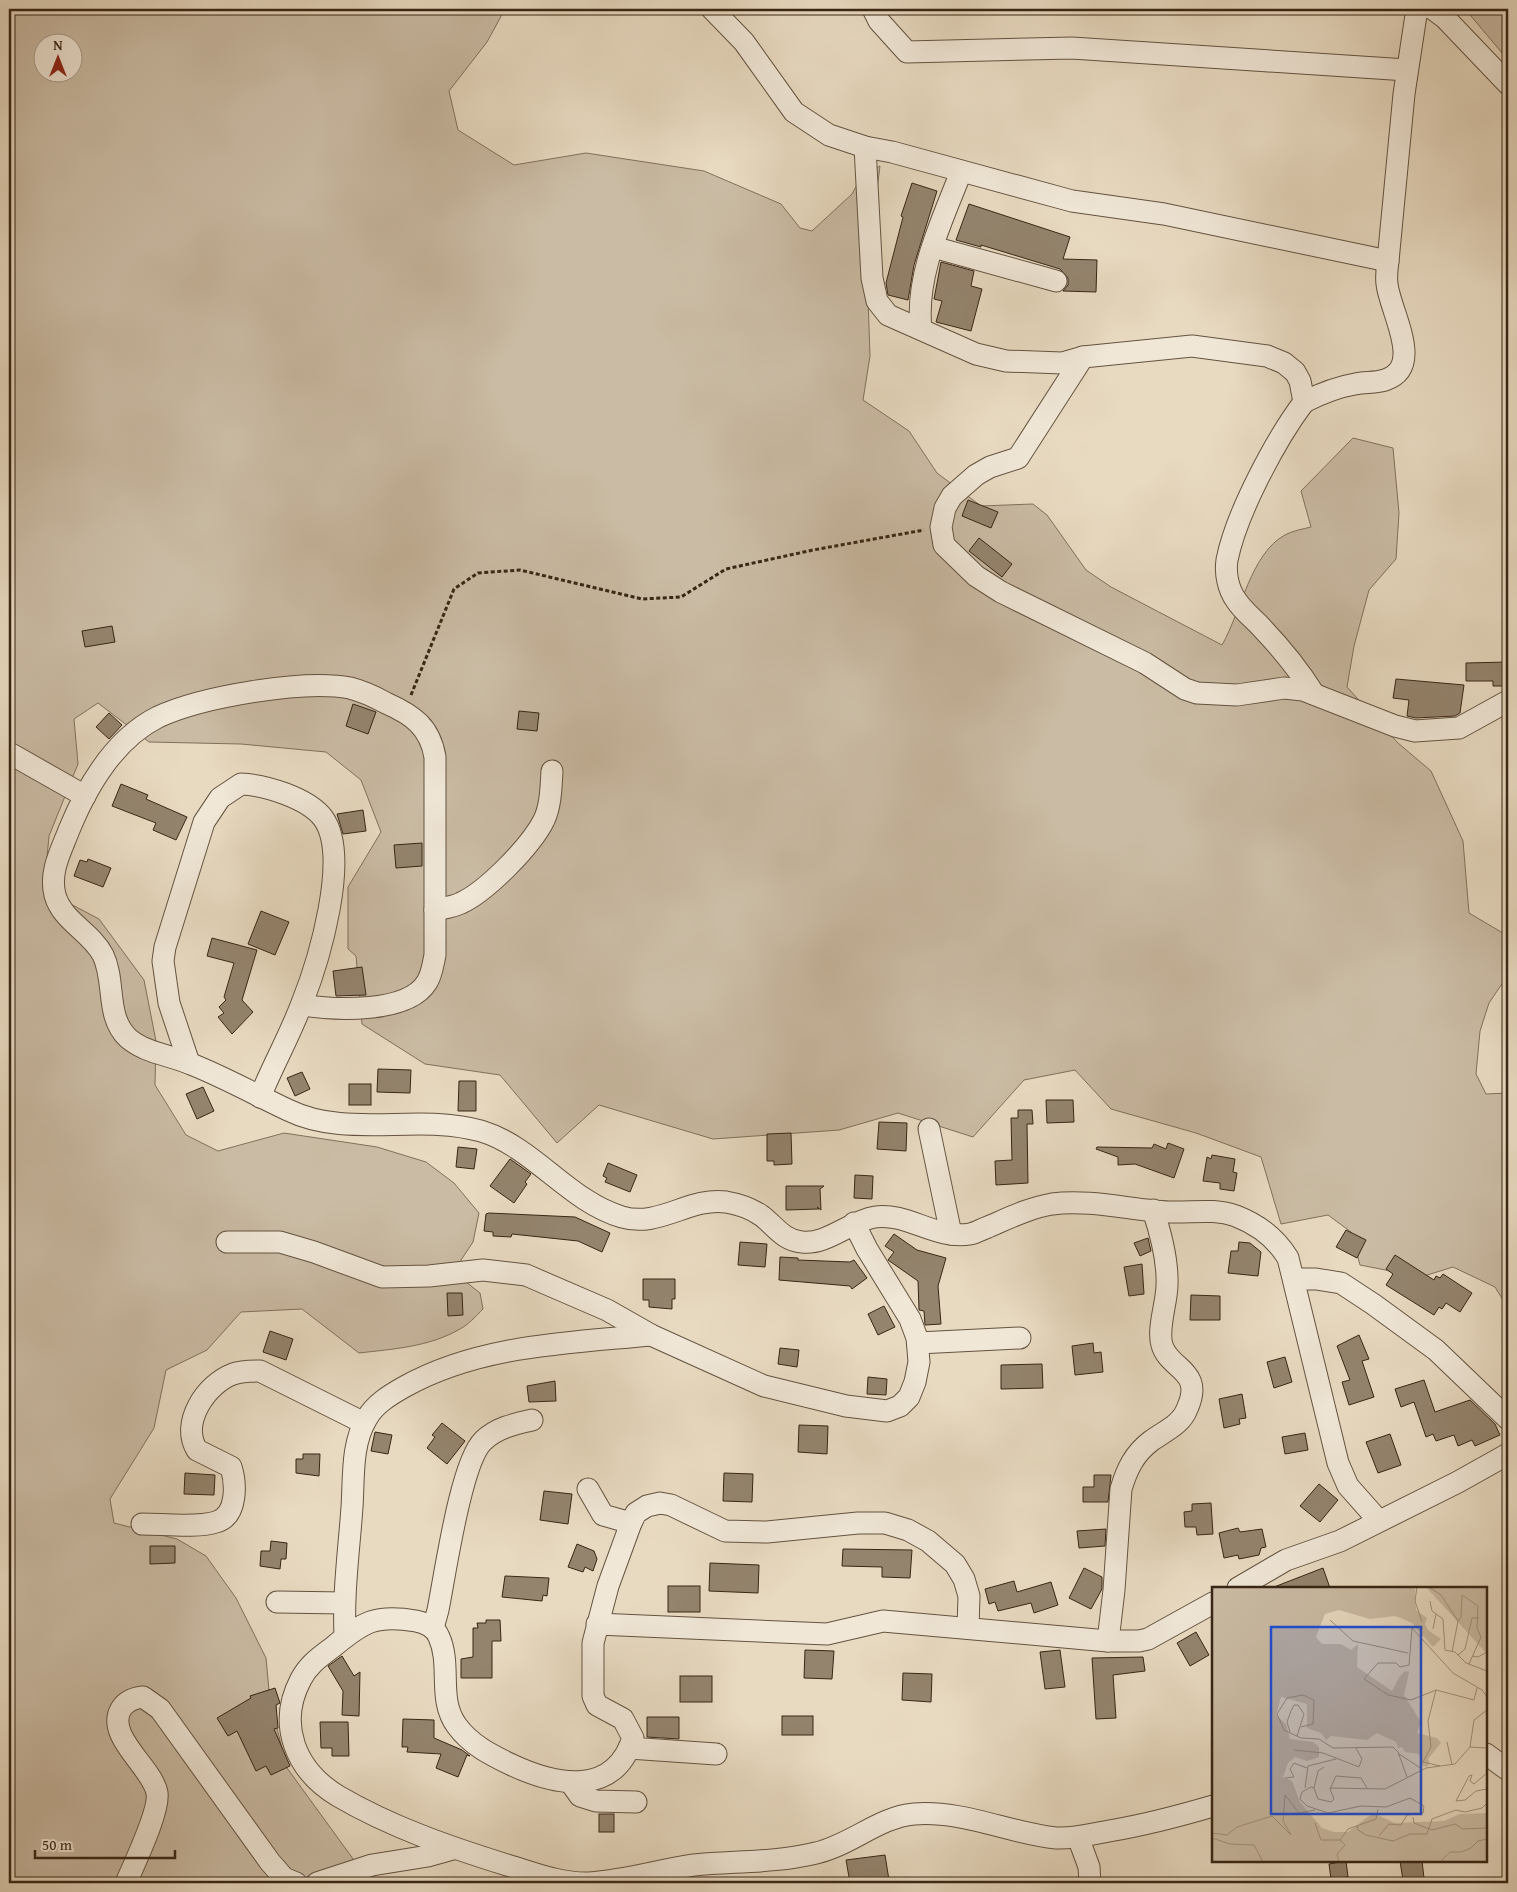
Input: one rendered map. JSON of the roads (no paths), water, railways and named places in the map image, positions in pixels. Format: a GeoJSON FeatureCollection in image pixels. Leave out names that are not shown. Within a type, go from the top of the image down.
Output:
{"type":"FeatureCollection","features":[{"type":"Feature","properties":{"kind":"street"},"geometry":{"type":"LineString","coordinates":[[712,9],[744,42],[794,112],[829,135],[864,147],[892,152],[1072,201],[1164,214],[1388,261]]}},
{"type":"Feature","properties":{"kind":"street"},"geometry":{"type":"LineString","coordinates":[[873,9],[879,21],[907,52],[1072,48],[1407,70]]}},
{"type":"Feature","properties":{"kind":"street"},"geometry":{"type":"LineString","coordinates":[[1314,694],[1277,644],[1235,600],[1227,576],[1227,561],[1231,545],[1248,501],[1267,461],[1304,402],[1336,388],[1383,381],[1394,377],[1401,369],[1405,359],[1405,346],[1387,283],[1407,70],[1416,16],[1420,9]]}},
{"type":"Feature","properties":{"kind":"street"},"geometry":{"type":"LineString","coordinates":[[1433,9],[1445,18],[1508,84]]}},
{"type":"Feature","properties":{"kind":"street"},"geometry":{"type":"LineString","coordinates":[[864,147],[872,278],[877,301],[888,315],[945,342],[976,354],[1006,361],[1062,363],[1083,357],[1192,346],[1268,356],[1284,363],[1295,372],[1300,381],[1304,402]]}},
{"type":"Feature","properties":{"kind":"street"},"geometry":{"type":"LineString","coordinates":[[921,329],[919,306],[926,269],[961,172]]}},
{"type":"Feature","properties":{"kind":"street"},"geometry":{"type":"LineString","coordinates":[[934,247],[1056,281]]}},
{"type":"Feature","properties":{"kind":"street"},"geometry":{"type":"LineString","coordinates":[[1083,357],[1018,458],[990,467],[952,496],[945,508],[941,527],[944,545],[976,576],[1001,592],[1138,659],[1185,689],[1211,695],[1237,695],[1284,688],[1303,690],[1395,726],[1415,731],[1459,728],[1508,701]]}},
{"type":"Feature","properties":{"kind":"street"},"geometry":{"type":"LineString","coordinates":[[302,1005],[329,1009],[383,1004],[406,999],[427,982],[435,955],[435,773],[433,743],[422,724],[404,711],[352,689],[324,686],[239,695],[191,706],[158,717],[141,728],[120,747],[97,773],[85,796],[53,874],[56,900],[65,915],[103,956],[107,968],[114,1013],[120,1029],[132,1042],[149,1051],[189,1063],[301,1117],[318,1121],[420,1124],[479,1130],[508,1142],[601,1208],[625,1218],[646,1219],[673,1214],[692,1204],[709,1201],[728,1203],[760,1214],[778,1232],[794,1241],[805,1243],[818,1241],[854,1223],[871,1217],[890,1216],[951,1234],[970,1234],[1026,1210],[1053,1204],[1077,1203],[1174,1212],[1212,1210],[1242,1219],[1263,1230],[1280,1245],[1288,1258],[1338,1462],[1348,1486],[1379,1521]]}},
{"type":"Feature","properties":{"kind":"street"},"geometry":{"type":"LineString","coordinates":[[11,754],[85,796]]}},
{"type":"Feature","properties":{"kind":"street"},"geometry":{"type":"LineString","coordinates":[[435,910],[462,903],[512,862],[528,844],[544,820],[548,805],[552,771]]}},
{"type":"Feature","properties":{"kind":"street"},"geometry":{"type":"LineString","coordinates":[[189,1063],[167,994],[163,961],[165,947],[204,822],[220,798],[241,784],[274,790],[297,799],[312,808],[323,818],[329,830],[334,850],[332,893],[323,937],[302,1005],[274,1062],[260,1097]]}},
{"type":"Feature","properties":{"kind":"street"},"geometry":{"type":"LineString","coordinates":[[929,1129],[951,1234]]}},
{"type":"Feature","properties":{"kind":"street"},"geometry":{"type":"LineString","coordinates":[[1108,1641],[1122,1488],[1126,1473],[1135,1456],[1143,1447],[1184,1417],[1191,1398],[1191,1385],[1188,1375],[1167,1355],[1161,1341],[1168,1286],[1167,1266],[1153,1210]]}},
{"type":"Feature","properties":{"kind":"street"},"geometry":{"type":"LineString","coordinates":[[227,1242],[280,1242],[314,1252],[382,1277],[428,1276],[483,1270],[526,1275],[607,1310],[651,1335],[764,1386],[829,1402],[887,1410],[900,1406],[909,1397],[915,1382],[919,1362],[918,1343],[910,1319],[867,1249],[854,1223]]}},
{"type":"Feature","properties":{"kind":"street"},"geometry":{"type":"LineString","coordinates":[[1294,1279],[1316,1279],[1341,1283],[1436,1350],[1508,1419]]}},
{"type":"Feature","properties":{"kind":"street"},"geometry":{"type":"LineString","coordinates":[[345,1636],[344,1603],[356,1453],[364,1423],[376,1407],[389,1396],[446,1367],[533,1347],[651,1335]]}},
{"type":"Feature","properties":{"kind":"street"},"geometry":{"type":"LineString","coordinates":[[918,1343],[1020,1338]]}},
{"type":"Feature","properties":{"kind":"street"},"geometry":{"type":"LineString","coordinates":[[142,1524],[217,1522],[228,1514],[235,1484],[231,1467],[197,1450],[190,1433],[193,1418],[201,1404],[215,1386],[231,1375],[246,1371],[260,1371],[364,1423]]}},
{"type":"Feature","properties":{"kind":"street"},"geometry":{"type":"LineString","coordinates":[[433,1628],[464,1483],[473,1454],[490,1434],[532,1420]]}},
{"type":"Feature","properties":{"kind":"street"},"geometry":{"type":"LineString","coordinates":[[1240,1587],[1286,1560],[1340,1541],[1508,1454]]}},
{"type":"Feature","properties":{"kind":"street"},"geometry":{"type":"LineString","coordinates":[[588,1489],[603,1515],[630,1522]]}},
{"type":"Feature","properties":{"kind":"street"},"geometry":{"type":"LineString","coordinates":[[968,1628],[969,1596],[964,1579],[955,1564],[928,1541],[908,1530],[885,1523],[858,1522],[767,1532],[725,1531],[672,1505],[660,1503],[647,1506],[636,1513],[630,1522],[608,1586],[593,1643],[593,1696],[598,1704],[623,1719],[633,1738],[623,1760],[609,1772],[584,1782],[544,1778],[486,1752],[470,1741],[449,1712],[445,1700],[444,1652],[440,1639],[433,1628],[424,1622],[399,1618],[379,1619],[356,1628],[307,1668],[298,1684],[292,1701],[292,1732],[298,1758],[312,1775],[331,1792],[362,1810],[453,1849],[546,1877],[570,1882],[589,1883],[624,1879],[690,1866],[783,1860],[808,1855],[839,1847],[882,1822],[909,1814],[934,1813],[969,1818],[1056,1838],[1078,1837],[1158,1822],[1212,1806]]}},
{"type":"Feature","properties":{"kind":"street"},"geometry":{"type":"LineString","coordinates":[[278,1602],[344,1603]]}},
{"type":"Feature","properties":{"kind":"street"},"geometry":{"type":"LineString","coordinates":[[597,1624],[827,1634],[883,1621],[1108,1641],[1139,1641],[1148,1639],[1212,1604]]}},
{"type":"Feature","properties":{"kind":"street"},"geometry":{"type":"LineString","coordinates":[[126,1883],[151,1820],[157,1794],[154,1785],[124,1740],[117,1722],[124,1704],[133,1698],[143,1697],[160,1708],[270,1862],[284,1878],[296,1883]]}},
{"type":"Feature","properties":{"kind":"street"},"geometry":{"type":"LineString","coordinates":[[630,1748],[716,1754]]}},
{"type":"Feature","properties":{"kind":"street"},"geometry":{"type":"LineString","coordinates":[[1487,1755],[1508,1770]]}},
{"type":"Feature","properties":{"kind":"street"},"geometry":{"type":"LineString","coordinates":[[570,1782],[580,1796],[596,1801],[636,1802]]}},
{"type":"Feature","properties":{"kind":"street"},"geometry":{"type":"LineString","coordinates":[[1078,1837],[1089,1867],[1090,1883]]}},
{"type":"Feature","properties":{"kind":"street"},"geometry":{"type":"LineString","coordinates":[[318,1883],[372,1865],[453,1849]]}}]}
